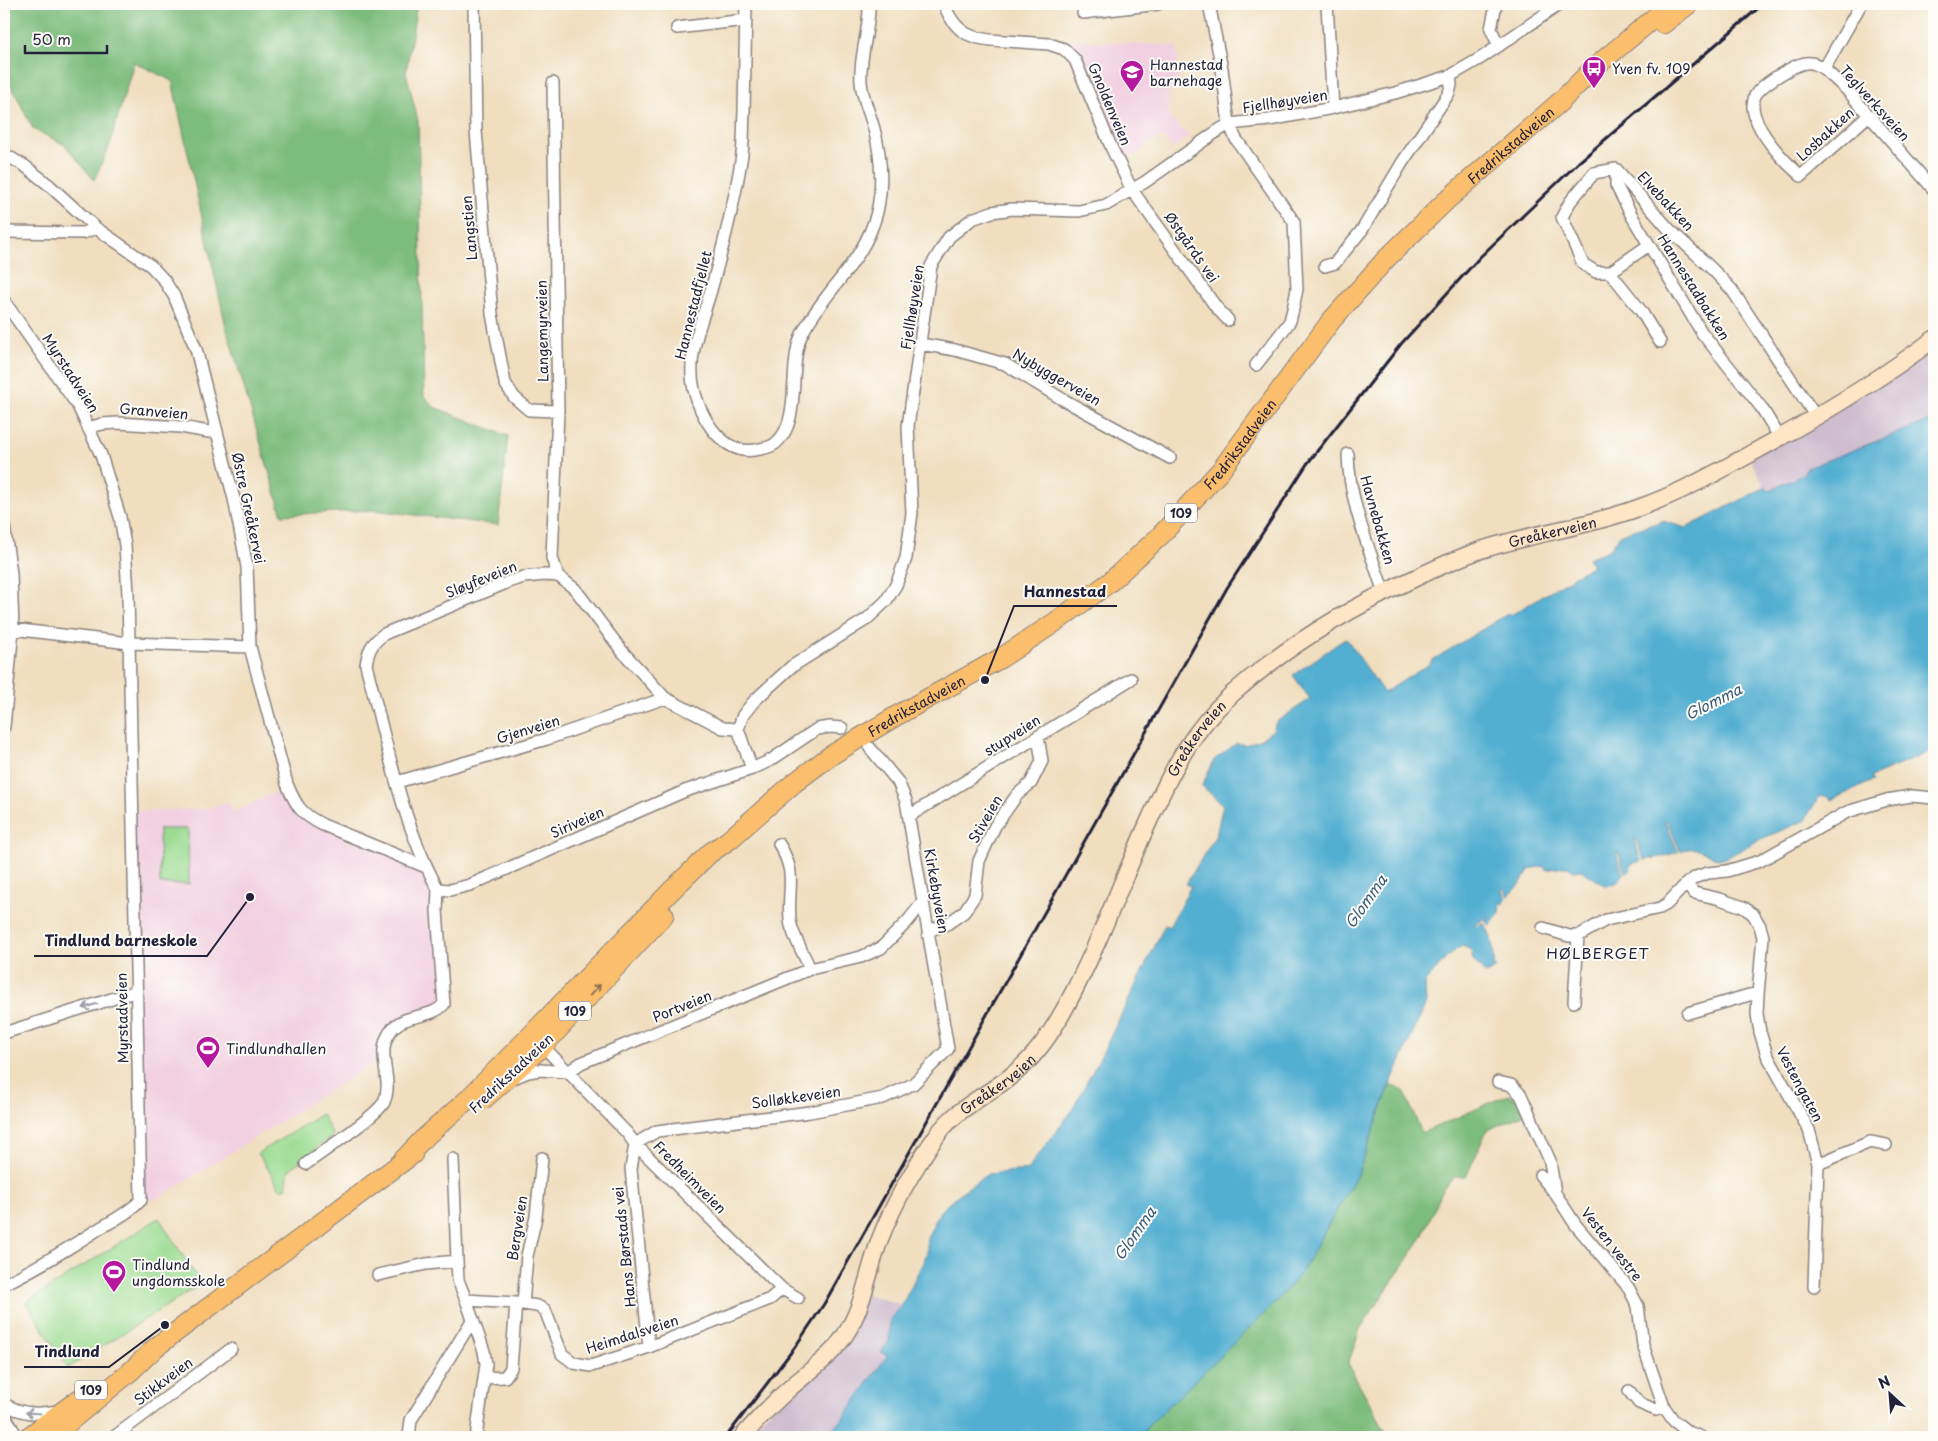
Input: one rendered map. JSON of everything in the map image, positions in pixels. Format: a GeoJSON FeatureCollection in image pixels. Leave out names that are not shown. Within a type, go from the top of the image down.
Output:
{"type":"FeatureCollection","features":[{"type":"Feature","properties":{"kind":"main road","name":"Fredrikstadveien"},"geometry":{"type":"LineString","coordinates":[[51,1437],[131,1371],[156,1347],[402,1161],[427,1145],[502,1084],[537,1041],[670,891],[710,853],[729,840],[764,808],[830,756],[896,716],[1001,658],[1057,621],[1110,582],[1160,536],[1221,470],[1331,321],[1386,258],[1449,198],[1560,102],[1595,67],[1671,4]]}},
{"type":"Feature","properties":{"kind":"main road","name":"Fredrikstadveien"},"geometry":{"type":"LineString","coordinates":[[1560,102],[1689,4]]}},
{"type":"Feature","properties":{"kind":"main road","name":"Greåkerveien"},"geometry":{"type":"LineString","coordinates":[[742,1437],[784,1393],[832,1353],[845,1335],[855,1317],[885,1227],[919,1165],[941,1131],[956,1114],[1015,1074],[1038,1050],[1052,1030],[1080,978],[1167,781],[1196,733],[1230,697],[1272,662],[1321,628],[1384,593],[1480,550],[1516,539],[1617,515],[1638,508],[1702,480],[1816,417],[1891,370],[1934,339]]}},
{"type":"Feature","properties":{"kind":"main road","name":"Fredrikstadveien"},"geometry":{"type":"LineString","coordinates":[[402,1161],[423,1138],[537,1041]]}},
{"type":"Feature","properties":{"kind":"main road","name":"Fredrikstadveien"},"geometry":{"type":"LineString","coordinates":[[28,1437],[124,1364],[156,1347]]}},
{"type":"Feature","properties":{"kind":"street","name":"Langstien"},"geometry":{"type":"LineString","coordinates":[[474,4],[476,132],[492,314],[505,383],[514,398],[530,410],[558,412]]}},
{"type":"Feature","properties":{"kind":"street","name":"Hannestadfjellet"},"geometry":{"type":"LineString","coordinates":[[746,4],[742,157],[724,242],[692,360],[695,396],[704,416],[713,430],[728,445],[742,450],[756,450],[769,447],[778,441],[785,431],[791,412],[797,352],[802,334],[860,253],[872,228],[877,211],[881,172],[879,151],[861,82],[869,15],[868,4]]}},
{"type":"Feature","properties":{"kind":"street","name":"Gnoldenveien"},"geometry":{"type":"LineString","coordinates":[[944,4],[950,18],[959,29],[978,39],[1049,44],[1058,46],[1070,54],[1078,66],[1112,149],[1132,190]]}},
{"type":"Feature","properties":{"kind":"street"},"geometry":{"type":"LineString","coordinates":[[1083,13],[1158,4]]}},
{"type":"Feature","properties":{"kind":"street"},"geometry":{"type":"LineString","coordinates":[[1209,4],[1222,69],[1229,124],[1236,139],[1294,222],[1297,289],[1290,321],[1256,365]]}},
{"type":"Feature","properties":{"kind":"street"},"geometry":{"type":"LineString","coordinates":[[1327,4],[1333,108]]}},
{"type":"Feature","properties":{"kind":"street"},"geometry":{"type":"LineString","coordinates":[[1496,4],[1491,29],[1499,46]]}},
{"type":"Feature","properties":{"kind":"street","name":"Fjellhøyveien"},"geometry":{"type":"LineString","coordinates":[[738,729],[743,715],[755,700],[791,667],[866,619],[886,601],[896,585],[906,558],[912,513],[908,426],[931,266],[949,237],[972,219],[992,212],[1012,209],[1089,210],[1106,205],[1164,170],[1229,124],[1269,120],[1333,108],[1450,76],[1499,46],[1560,4]]}},
{"type":"Feature","properties":{"kind":"street","name":"Teglverksveien"},"geometry":{"type":"LineString","coordinates":[[1861,4],[1824,69],[1846,89],[1934,190]]}},
{"type":"Feature","properties":{"kind":"street"},"geometry":{"type":"LineString","coordinates":[[677,28],[746,20]]}},
{"type":"Feature","properties":{"kind":"street","name":"Losbakken"},"geometry":{"type":"LineString","coordinates":[[1824,69],[1813,63],[1794,67],[1761,88],[1755,96],[1753,107],[1758,123],[1766,138],[1791,168],[1801,176],[1868,116]]}},
{"type":"Feature","properties":{"kind":"street"},"geometry":{"type":"LineString","coordinates":[[1325,266],[1335,263],[1362,230],[1402,163],[1449,94],[1450,76]]}},
{"type":"Feature","properties":{"kind":"street","name":"Langemyrveien"},"geometry":{"type":"LineString","coordinates":[[554,83],[558,412],[552,558],[558,576]]}},
{"type":"Feature","properties":{"kind":"street","name":"Østre Greåkervei"},"geometry":{"type":"LineString","coordinates":[[4,154],[41,178],[96,228],[151,266],[164,280],[174,296],[196,349],[217,431],[245,552],[250,647],[287,784],[295,803],[308,817],[323,825],[426,867]]}},
{"type":"Feature","properties":{"kind":"street"},"geometry":{"type":"LineString","coordinates":[[1616,169],[1594,173],[1570,202],[1562,217],[1583,264],[1596,272],[1610,272],[1649,245]]}},
{"type":"Feature","properties":{"kind":"street","name":"Hannestadbakken"},"geometry":{"type":"LineString","coordinates":[[1616,169],[1616,185],[1649,245],[1702,333],[1761,407],[1780,438]]}},
{"type":"Feature","properties":{"kind":"street","name":"Elvebakken"},"geometry":{"type":"LineString","coordinates":[[1616,169],[1668,228],[1732,290],[1816,417]]}},
{"type":"Feature","properties":{"kind":"street","name":"Østgårds vei"},"geometry":{"type":"LineString","coordinates":[[1132,190],[1216,307],[1228,320]]}},
{"type":"Feature","properties":{"kind":"street"},"geometry":{"type":"LineString","coordinates":[[4,232],[83,233],[96,228]]}},
{"type":"Feature","properties":{"kind":"street"},"geometry":{"type":"LineString","coordinates":[[1610,272],[1641,311],[1660,342]]}},
{"type":"Feature","properties":{"kind":"street","name":"Myrstadveien"},"geometry":{"type":"LineString","coordinates":[[4,301],[66,388],[88,428],[107,470],[122,526],[125,545],[142,1200],[88,1236],[19,1278],[4,1284]]}},
{"type":"Feature","properties":{"kind":"street","name":"Nybyggerveien"},"geometry":{"type":"LineString","coordinates":[[921,344],[955,350],[1005,364],[1062,399],[1170,458]]}},
{"type":"Feature","properties":{"kind":"street","name":"Granveien"},"geometry":{"type":"LineString","coordinates":[[88,428],[102,424],[118,423],[174,426],[209,432],[217,431]]}},
{"type":"Feature","properties":{"kind":"street","name":"Havnebakken"},"geometry":{"type":"LineString","coordinates":[[1348,454],[1352,493],[1364,538],[1384,593]]}},
{"type":"Feature","properties":{"kind":"street"},"geometry":{"type":"LineString","coordinates":[[4,526],[11,573],[4,727]]}},
{"type":"Feature","properties":{"kind":"street"},"geometry":{"type":"LineString","coordinates":[[558,576],[575,589],[622,651],[665,698],[723,728],[738,729],[752,769],[771,760],[817,729],[842,728]]}},
{"type":"Feature","properties":{"kind":"street","name":"Sløyfeveien"},"geometry":{"type":"LineString","coordinates":[[426,867],[397,782],[366,665],[368,651],[375,640],[384,634],[511,581],[524,577],[558,576]]}},
{"type":"Feature","properties":{"kind":"street"},"geometry":{"type":"LineString","coordinates":[[8,628],[129,643],[250,647]]}},
{"type":"Feature","properties":{"kind":"street","name":"stupveien"},"geometry":{"type":"LineString","coordinates":[[909,816],[1131,679]]}},
{"type":"Feature","properties":{"kind":"street","name":"Gjenveien"},"geometry":{"type":"LineString","coordinates":[[397,782],[547,740],[665,698]]}},
{"type":"Feature","properties":{"kind":"street","name":"Stiveien"},"geometry":{"type":"LineString","coordinates":[[928,930],[947,924],[964,912],[975,895],[979,860],[995,826],[1017,795],[1031,783],[1042,761],[1038,737]]}},
{"type":"Feature","properties":{"kind":"street","name":"Kirkebyveien"},"geometry":{"type":"LineString","coordinates":[[870,748],[898,782],[906,801],[948,1049]]}},
{"type":"Feature","properties":{"kind":"street","name":"Siriveien"},"geometry":{"type":"LineString","coordinates":[[438,889],[450,890],[470,885],[685,791],[752,769]]}},
{"type":"Feature","properties":{"kind":"street"},"geometry":{"type":"LineString","coordinates":[[1543,928],[1563,935],[1578,936],[1606,920],[1660,908],[1667,904],[1686,884],[1696,877],[1708,873],[1728,871],[1760,861],[1847,812],[1888,800],[1911,796],[1934,798]]}},
{"type":"Feature","properties":{"kind":"street"},"geometry":{"type":"LineString","coordinates":[[779,844],[791,871],[790,920],[810,969]]}},
{"type":"Feature","properties":{"kind":"street"},"geometry":{"type":"LineString","coordinates":[[306,1164],[380,1109],[386,1094],[382,1046],[393,1028],[406,1019],[439,1010],[444,1004],[437,911],[438,889],[426,867]]}},
{"type":"Feature","properties":{"kind":"street","name":"Vestengaten"},"geometry":{"type":"LineString","coordinates":[[1686,884],[1694,893],[1720,899],[1754,914],[1760,926],[1763,937],[1757,1014],[1767,1055],[1809,1130],[1818,1164],[1814,1286]]}},
{"type":"Feature","properties":{"kind":"street","name":"Portveien"},"geometry":{"type":"LineString","coordinates":[[568,1072],[581,1063],[810,969],[861,957],[881,948],[907,922],[922,902]]}},
{"type":"Feature","properties":{"kind":"street"},"geometry":{"type":"LineString","coordinates":[[1574,1002],[1578,936]]}},
{"type":"Feature","properties":{"kind":"street"},"geometry":{"type":"LineString","coordinates":[[4,1033],[137,991]]}},
{"type":"Feature","properties":{"kind":"street"},"geometry":{"type":"LineString","coordinates":[[1688,1013],[1758,994]]}},
{"type":"Feature","properties":{"kind":"street","name":"Fredheimveien"},"geometry":{"type":"LineString","coordinates":[[537,1041],[627,1133],[635,1144],[782,1289],[798,1298]]}},
{"type":"Feature","properties":{"kind":"street","name":"Solløkkeveien"},"geometry":{"type":"LineString","coordinates":[[635,1144],[657,1131],[810,1112],[884,1098],[913,1084],[948,1049]]}},
{"type":"Feature","properties":{"kind":"street"},"geometry":{"type":"LineString","coordinates":[[502,1084],[534,1071],[568,1072]]}},
{"type":"Feature","properties":{"kind":"street"},"geometry":{"type":"LineString","coordinates":[[1498,1082],[1511,1085],[1521,1096],[1550,1161],[1556,1193]]}},
{"type":"Feature","properties":{"kind":"street"},"geometry":{"type":"LineString","coordinates":[[1818,1164],[1870,1142],[1886,1145]]}},
{"type":"Feature","properties":{"kind":"street","name":"Hans Børstads vei"},"geometry":{"type":"LineString","coordinates":[[635,1144],[631,1169],[649,1347]]}},
{"type":"Feature","properties":{"kind":"street","name":"Bergveien"},"geometry":{"type":"LineString","coordinates":[[486,1378],[505,1376],[511,1368],[527,1256],[536,1218],[542,1158]]}},
{"type":"Feature","properties":{"kind":"street"},"geometry":{"type":"LineString","coordinates":[[453,1159],[458,1280],[484,1351],[486,1364],[486,1378],[476,1437]]}},
{"type":"Feature","properties":{"kind":"street","name":"Vesten vestre"},"geometry":{"type":"LineString","coordinates":[[1540,1175],[1556,1193],[1575,1224],[1628,1287],[1638,1306],[1643,1346],[1664,1407],[1674,1421],[1688,1432],[1701,1437]]}},
{"type":"Feature","properties":{"kind":"street"},"geometry":{"type":"LineString","coordinates":[[378,1275],[426,1264],[457,1260]]}},
{"type":"Feature","properties":{"kind":"street","name":"Heimdalsveien"},"geometry":{"type":"LineString","coordinates":[[466,1300],[520,1303],[537,1306],[545,1310],[562,1354],[574,1363],[591,1366],[649,1347],[770,1299],[782,1289]]}},
{"type":"Feature","properties":{"kind":"street"},"geometry":{"type":"LineString","coordinates":[[409,1437],[411,1420],[473,1319]]}},
{"type":"Feature","properties":{"kind":"street","name":"Stikkveien"},"geometry":{"type":"LineString","coordinates":[[114,1437],[231,1349]]}},
{"type":"Feature","properties":{"kind":"street"},"geometry":{"type":"LineString","coordinates":[[1629,1391],[1639,1402],[1656,1410],[1664,1407]]}},
{"type":"Feature","properties":{"kind":"street"},"geometry":{"type":"LineString","coordinates":[[4,1404],[31,1414],[65,1410]]}},
{"type":"Feature","properties":{"kind":"street"},"geometry":{"type":"LineString","coordinates":[[4,1414],[17,1437]]}},
{"type":"Feature","properties":{"kind":"shaded area"},"geometry":{"type":"Polygon","coordinates":[[[1068,40],[1177,46],[1179,89],[1169,90],[1168,115],[1189,136],[1172,149],[1163,137],[1146,144],[1144,150],[1123,161],[1079,55],[1068,44],[1068,40]]]}},
{"type":"Feature","properties":{"kind":"shaded area"},"geometry":{"type":"Polygon","coordinates":[[[1934,338],[1934,419],[1807,468],[1802,475],[1767,491],[1748,455],[1934,338]]]}},
{"type":"Feature","properties":{"kind":"shaded area"},"geometry":{"type":"Polygon","coordinates":[[[288,786],[300,810],[426,867],[438,889],[444,1004],[400,1023],[384,1056],[157,1199],[141,1200],[132,811],[206,809],[228,801],[234,812],[288,786]]]}},
{"type":"Feature","properties":{"kind":"shaded area"},"geometry":{"type":"Polygon","coordinates":[[[863,1293],[902,1305],[890,1319],[889,1341],[881,1351],[887,1355],[838,1425],[828,1431],[823,1437],[742,1437],[832,1353],[863,1293]]]}},
{"type":"Feature","properties":{"kind":"green space"},"geometry":{"type":"Polygon","coordinates":[[[4,4],[417,4],[406,72],[418,121],[424,396],[434,407],[508,436],[498,525],[373,510],[282,515],[226,327],[172,81],[134,62],[109,147],[94,180],[65,145],[33,129],[14,91],[4,78],[4,4]]]}},
{"type":"Feature","properties":{"kind":"green space"},"geometry":{"type":"Polygon","coordinates":[[[159,829],[188,829],[189,884],[160,884],[159,829]]]}},
{"type":"Feature","properties":{"kind":"green space"},"geometry":{"type":"Polygon","coordinates":[[[1390,1085],[1404,1091],[1422,1133],[1508,1095],[1520,1101],[1526,1114],[1487,1130],[1466,1177],[1455,1177],[1443,1189],[1422,1237],[1360,1329],[1348,1364],[1389,1437],[1300,1437],[1291,1431],[1286,1437],[1140,1437],[1148,1426],[1178,1396],[1358,1173],[1390,1085]]]}},
{"type":"Feature","properties":{"kind":"green space"},"geometry":{"type":"Polygon","coordinates":[[[322,1114],[333,1135],[289,1170],[286,1188],[281,1190],[258,1153],[322,1114]]]}},
{"type":"Feature","properties":{"kind":"green space","name":"Tindlund ungdomsskole"},"geometry":{"type":"Polygon","coordinates":[[[159,1218],[201,1284],[68,1368],[26,1302],[159,1218]]]}},
{"type":"Feature","properties":{"kind":"water","name":"Glomma"},"geometry":{"type":"Polygon","coordinates":[[[1934,419],[1934,750],[1871,777],[1873,781],[1831,800],[1826,796],[1819,797],[1804,821],[1761,839],[1726,858],[1716,859],[1703,851],[1695,849],[1680,851],[1667,820],[1665,821],[1678,852],[1644,860],[1636,839],[1634,840],[1641,861],[1631,864],[1630,871],[1625,873],[1618,852],[1616,853],[1623,874],[1618,882],[1606,886],[1581,870],[1573,871],[1569,866],[1546,870],[1543,866],[1530,869],[1518,887],[1509,896],[1503,888],[1501,889],[1507,898],[1504,903],[1501,903],[1500,912],[1490,926],[1485,920],[1488,916],[1475,925],[1477,927],[1483,922],[1487,927],[1492,944],[1495,969],[1486,974],[1473,960],[1471,950],[1462,946],[1447,958],[1425,982],[1426,1003],[1390,1085],[1358,1173],[1300,1275],[1266,1312],[1148,1426],[1139,1437],[823,1437],[828,1431],[838,1425],[887,1356],[881,1352],[889,1341],[890,1319],[902,1305],[927,1254],[927,1238],[940,1211],[960,1193],[988,1174],[1027,1170],[1071,1112],[1104,1050],[1165,925],[1169,927],[1191,886],[1186,884],[1216,835],[1223,805],[1202,786],[1214,760],[1237,743],[1245,745],[1261,739],[1273,730],[1276,722],[1310,699],[1293,675],[1346,638],[1384,693],[1431,663],[1431,661],[1509,613],[1511,615],[1593,565],[1588,558],[1609,550],[1621,534],[1663,521],[1686,528],[1766,487],[1768,491],[1802,475],[1807,468],[1934,419]]]}},
{"type":"Feature","properties":{"kind":"railway"},"geometry":{"type":"LineString","coordinates":[[726,1437],[795,1347],[824,1304],[1227,588],[1307,464],[1401,344],[1480,257],[1579,162],[1763,4]]}},
{"type":"Feature","properties":{"kind":"place","name":"Yven fv. 109"},"geometry":{"type":"Point","coordinates":[1594,89]}},
{"type":"Feature","properties":{"kind":"place","name":"Hannestad barnehage"},"geometry":{"type":"Point","coordinates":[1132,93]}},
{"type":"Feature","properties":{"kind":"place","name":"Hannestad"},"geometry":{"type":"Point","coordinates":[985,680]}},
{"type":"Feature","properties":{"kind":"place","name":"Tindlund barneskole"},"geometry":{"type":"Point","coordinates":[250,897]}},
{"type":"Feature","properties":{"kind":"place","name":"Tindlundhallen"},"geometry":{"type":"Point","coordinates":[208,1069]}},
{"type":"Feature","properties":{"kind":"place","name":"Tindlund ungdomsskole"},"geometry":{"type":"Point","coordinates":[114,1293]}},
{"type":"Feature","properties":{"kind":"place","name":"Tindlund"},"geometry":{"type":"Point","coordinates":[165,1325]}},
{"type":"Feature","properties":{"kind":"district","name":"HØLBERGET"},"geometry":{"type":"Point","coordinates":[1598,952]}}]}
